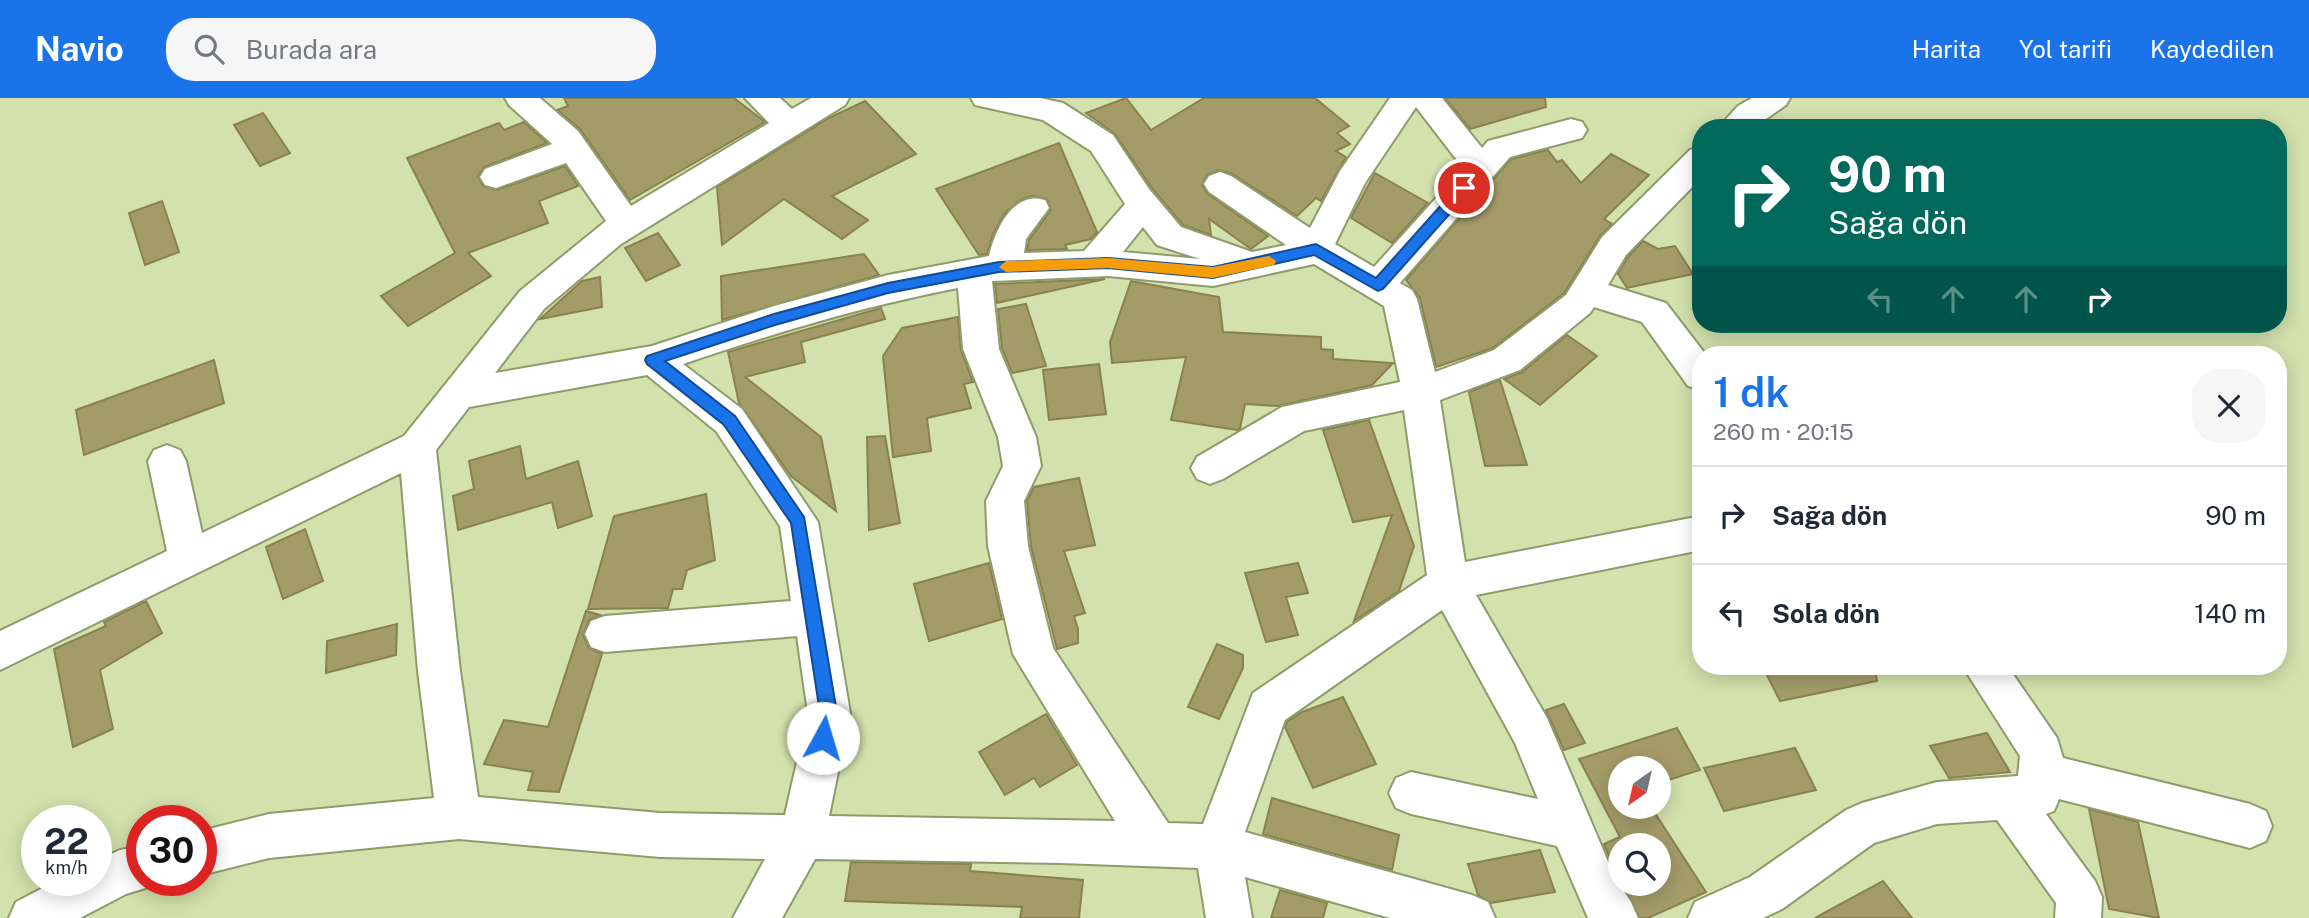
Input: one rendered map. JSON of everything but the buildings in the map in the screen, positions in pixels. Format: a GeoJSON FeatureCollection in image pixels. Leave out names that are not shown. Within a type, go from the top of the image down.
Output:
{"type":"FeatureCollection","features":[{"type":"Feature","properties":{"kind":"street"},"geometry":{"type":"LineString","coordinates":[[488,98],[521,100],[567,139],[626,225]]}},
{"type":"Feature","properties":{"kind":"street"},"geometry":{"type":"LineString","coordinates":[[760,98],[790,124]]}},
{"type":"Feature","properties":{"kind":"street"},"geometry":{"type":"LineString","coordinates":[[0,650],[417,447],[532,300],[609,235],[834,98]]}},
{"type":"Feature","properties":{"kind":"street"},"geometry":{"type":"LineString","coordinates":[[986,98],[1052,111],[1102,143],[1143,205],[1169,236],[1255,264]]}},
{"type":"Feature","properties":{"kind":"street"},"geometry":{"type":"LineString","coordinates":[[459,394],[653,360],[774,319],[850,298],[989,269],[1094,263],[1213,273],[1316,249],[1351,179],[1406,98]]}},
{"type":"Feature","properties":{"kind":"street"},"geometry":{"type":"LineString","coordinates":[[1425,98],[1481,169]]}},
{"type":"Feature","properties":{"kind":"street"},"geometry":{"type":"LineString","coordinates":[[1744,119],[1775,98]]}},
{"type":"Feature","properties":{"kind":"street"},"geometry":{"type":"LineString","coordinates":[[1378,285],[1499,149],[1571,130]]}},
{"type":"Feature","properties":{"kind":"street"},"geometry":{"type":"LineString","coordinates":[[496,177],[573,148]]}},
{"type":"Feature","properties":{"kind":"street"},"geometry":{"type":"LineString","coordinates":[[1210,468],[1295,418],[1421,392],[1507,360],[1578,304],[1614,246],[1692,167]]}},
{"type":"Feature","properties":{"kind":"street"},"geometry":{"type":"LineString","coordinates":[[1220,184],[1316,249],[1400,299],[1421,392],[1448,583],[1532,732],[1599,894],[1615,918]]}},
{"type":"Feature","properties":{"kind":"street"},"geometry":{"type":"LineString","coordinates":[[1094,263],[1143,205]]}},
{"type":"Feature","properties":{"kind":"street"},"geometry":{"type":"LineString","coordinates":[[1033,208],[1010,236],[989,269],[981,348],[1017,437],[1022,466],[1005,501],[1007,534],[1034,654],[1156,845]]}},
{"type":"Feature","properties":{"kind":"street"},"geometry":{"type":"LineString","coordinates":[[1586,290],[1654,312],[1692,364]]}},
{"type":"Feature","properties":{"kind":"street"},"geometry":{"type":"LineString","coordinates":[[653,360],[729,420],[799,522],[829,713],[802,838],[756,918]]}},
{"type":"Feature","properties":{"kind":"street"},"geometry":{"type":"LineString","coordinates":[[417,447],[439,671],[458,817]]}},
{"type":"Feature","properties":{"kind":"street"},"geometry":{"type":"LineString","coordinates":[[167,461],[188,559]]}},
{"type":"Feature","properties":{"kind":"street"},"geometry":{"type":"LineString","coordinates":[[1229,918],[1216,847],[1268,707],[1448,583],[1692,535]]}},
{"type":"Feature","properties":{"kind":"street"},"geometry":{"type":"LineString","coordinates":[[605,634],[813,617]]}},
{"type":"Feature","properties":{"kind":"street"},"geometry":{"type":"LineString","coordinates":[[1989,675],[2042,752],[2024,786]]}},
{"type":"Feature","properties":{"kind":"street"},"geometry":{"type":"LineString","coordinates":[[2024,786],[2079,897],[2078,918]]}},
{"type":"Feature","properties":{"kind":"street"},"geometry":{"type":"LineString","coordinates":[[1711,918],[1766,893],[1862,825],[1937,803],[2024,786],[2250,826]]}},
{"type":"Feature","properties":{"kind":"street"},"geometry":{"type":"LineString","coordinates":[[1412,793],[1572,828]]}},
{"type":"Feature","properties":{"kind":"street"},"geometry":{"type":"LineString","coordinates":[[217,849],[268,836],[458,817],[660,835],[1216,847],[1472,918]]}},
{"type":"Feature","properties":{"kind":"street"},"geometry":{"type":"LineString","coordinates":[[32,918],[75,907],[120,873],[126,872]]}},
{"type":"Feature","properties":{"kind":"slow traffic"},"geometry":{"type":"LineString","coordinates":[[1006,267],[1108,263],[1213,273],[1269,261]]}},
{"type":"Feature","properties":{"kind":"route"},"geometry":{"type":"LineString","coordinates":[[823,738],[829,713],[799,522],[729,420],[653,360],[774,319],[888,288],[999,267],[1108,263],[1213,273],[1309,253],[1316,249],[1378,285],[1464,188]]}}]}
